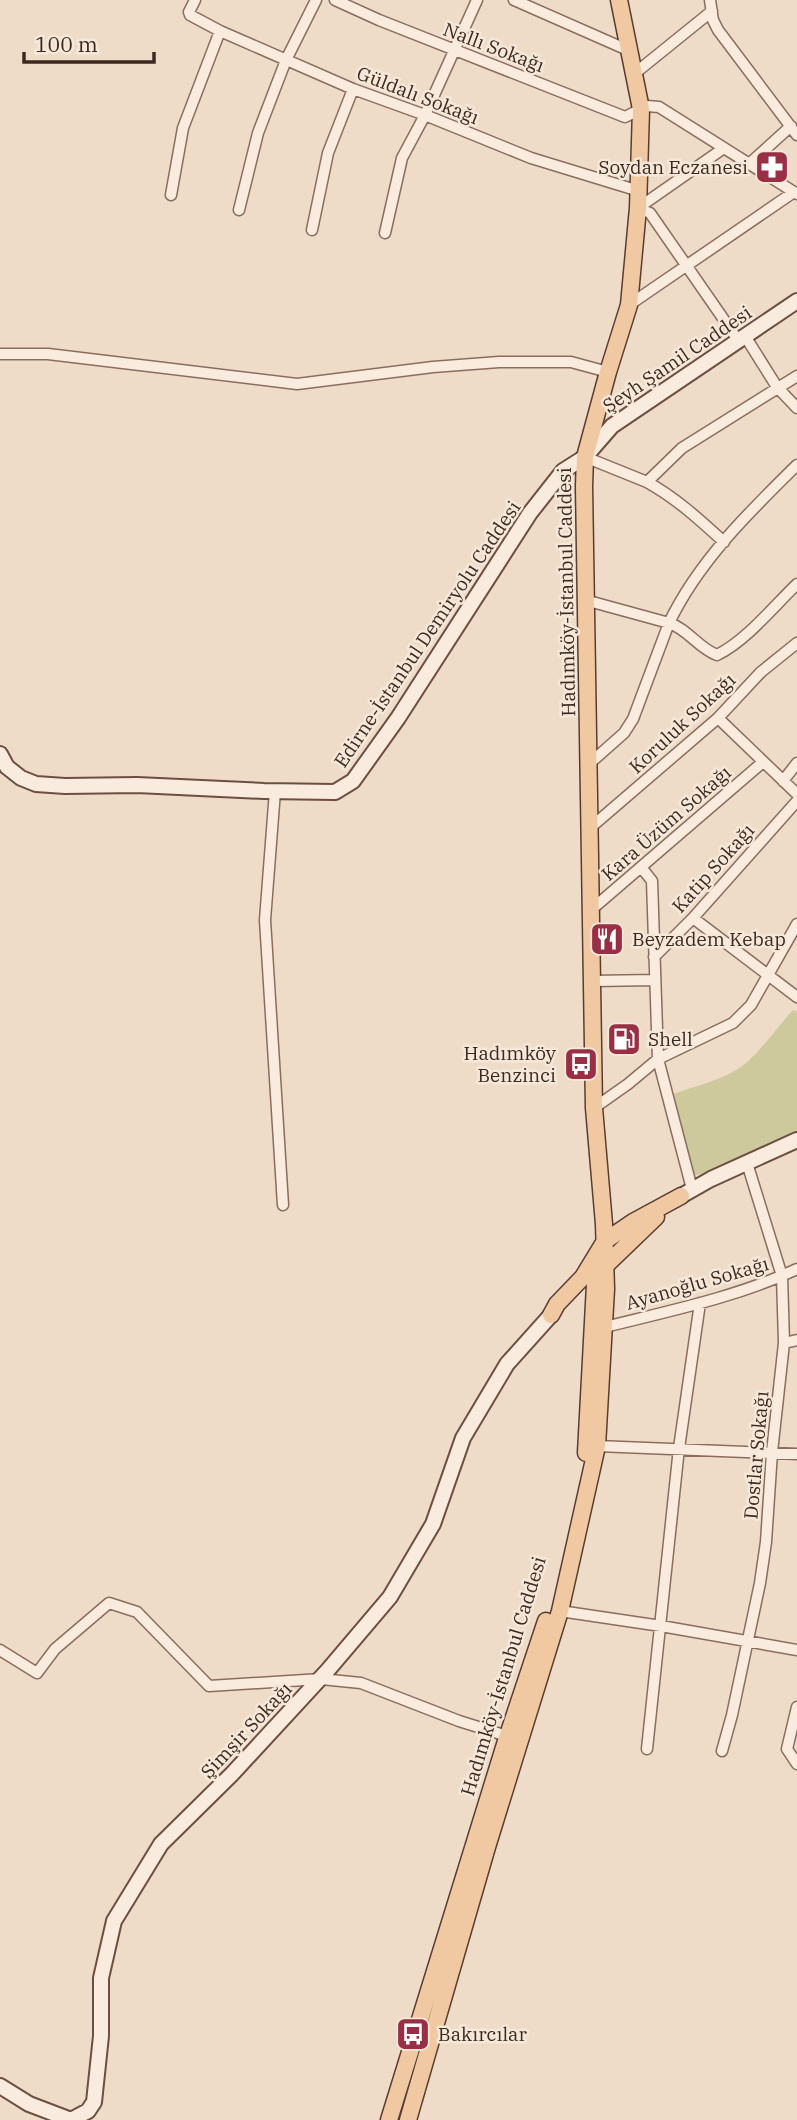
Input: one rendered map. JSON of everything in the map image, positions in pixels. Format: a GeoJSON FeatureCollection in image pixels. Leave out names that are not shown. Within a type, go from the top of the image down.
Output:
{"type":"FeatureCollection","features":[{"type":"Feature","properties":{"kind":"main road","name":"Hadımköy-İstanbul Caddesi"},"geometry":{"type":"LineString","coordinates":[[389,2120],[547,1616],[585,1460],[599,1266],[605,1241],[594,1108],[585,457],[629,305],[639,199],[641,109],[620,0]]}},
{"type":"Feature","properties":{"kind":"main road","name":"Hadımköy-İstanbul Caddesi"},"geometry":{"type":"LineString","coordinates":[[408,2120],[491,1834],[560,1611],[597,1446],[606,1327],[589,1158],[594,1108]]}},
{"type":"Feature","properties":{"kind":"main road"},"geometry":{"type":"LineString","coordinates":[[605,1241],[686,1192]]}},
{"type":"Feature","properties":{"kind":"main road"},"geometry":{"type":"LineString","coordinates":[[551,1315],[599,1266],[686,1192]]}},
{"type":"Feature","properties":{"kind":"main road"},"geometry":{"type":"LineString","coordinates":[[551,1315],[557,1304],[583,1277],[599,1266]]}},
{"type":"Feature","properties":{"kind":"street","name":"Güldalı Sokağı"},"geometry":{"type":"LineString","coordinates":[[194,0],[190,15],[220,31],[353,89],[639,199]]}},
{"type":"Feature","properties":{"kind":"street"},"geometry":{"type":"LineString","coordinates":[[239,210],[258,133],[286,60],[316,0]]}},
{"type":"Feature","properties":{"kind":"street","name":"Nallı Sokağı"},"geometry":{"type":"LineString","coordinates":[[335,0],[625,117],[653,105],[659,107],[795,193]]}},
{"type":"Feature","properties":{"kind":"street"},"geometry":{"type":"LineString","coordinates":[[385,233],[402,158],[425,115],[477,0]]}},
{"type":"Feature","properties":{"kind":"street"},"geometry":{"type":"LineString","coordinates":[[514,0],[630,51]]}},
{"type":"Feature","properties":{"kind":"street"},"geometry":{"type":"LineString","coordinates":[[710,0],[713,20],[794,131],[749,164]]}},
{"type":"Feature","properties":{"kind":"street"},"geometry":{"type":"LineString","coordinates":[[634,74],[712,11]]}},
{"type":"Feature","properties":{"kind":"street"},"geometry":{"type":"LineString","coordinates":[[171,195],[183,128],[220,31]]}},
{"type":"Feature","properties":{"kind":"street"},"geometry":{"type":"LineString","coordinates":[[312,230],[328,153],[353,89]]}},
{"type":"Feature","properties":{"kind":"street"},"geometry":{"type":"LineString","coordinates":[[724,148],[639,199],[777,387],[797,408]]}},
{"type":"Feature","properties":{"kind":"street"},"geometry":{"type":"LineString","coordinates":[[629,305],[795,193]]}},
{"type":"Feature","properties":{"kind":"street","name":"Şeyh Şamil Caddesi"},"geometry":{"type":"LineString","coordinates":[[585,457],[612,426],[797,300]]}},
{"type":"Feature","properties":{"kind":"street"},"geometry":{"type":"LineString","coordinates":[[0,354],[48,354],[297,384],[433,367],[499,362],[571,362],[608,372]]}},
{"type":"Feature","properties":{"kind":"street"},"geometry":{"type":"LineString","coordinates":[[647,482],[682,448],[797,376]]}},
{"type":"Feature","properties":{"kind":"street"},"geometry":{"type":"LineString","coordinates":[[585,457],[663,491],[724,542]]}},
{"type":"Feature","properties":{"kind":"street","name":"Edirne-İstanbul Demiryolu Caddesi"},"geometry":{"type":"LineString","coordinates":[[0,754],[7,767],[20,778],[36,784],[335,792],[353,781],[459,625],[530,513],[563,471],[585,457]]}},
{"type":"Feature","properties":{"kind":"street"},"geometry":{"type":"LineString","coordinates":[[589,764],[624,733],[640,703],[681,598],[756,505],[797,465]]}},
{"type":"Feature","properties":{"kind":"street"},"geometry":{"type":"LineString","coordinates":[[585,600],[681,627],[700,646],[717,655],[751,629],[797,584]]}},
{"type":"Feature","properties":{"kind":"street","name":"Koruluk Sokağı"},"geometry":{"type":"LineString","coordinates":[[590,828],[718,718],[761,673],[797,643]]}},
{"type":"Feature","properties":{"kind":"street"},"geometry":{"type":"LineString","coordinates":[[718,718],[797,794]]}},
{"type":"Feature","properties":{"kind":"street","name":"Kara Üzüm Sokağı"},"geometry":{"type":"LineString","coordinates":[[592,910],[763,762]]}},
{"type":"Feature","properties":{"kind":"street"},"geometry":{"type":"LineString","coordinates":[[783,781],[797,763]]}},
{"type":"Feature","properties":{"kind":"street"},"geometry":{"type":"LineString","coordinates":[[275,791],[265,920],[283,1205]]}},
{"type":"Feature","properties":{"kind":"street","name":"Katip Sokağı"},"geometry":{"type":"LineString","coordinates":[[654,957],[693,918],[797,800]]}},
{"type":"Feature","properties":{"kind":"street"},"geometry":{"type":"LineString","coordinates":[[641,867],[652,881],[658,1059],[686,1192],[797,1140]]}},
{"type":"Feature","properties":{"kind":"street"},"geometry":{"type":"LineString","coordinates":[[693,918],[797,996]]}},
{"type":"Feature","properties":{"kind":"street"},"geometry":{"type":"LineString","coordinates":[[594,1108],[658,1059],[733,1023],[751,1005],[797,924]]}},
{"type":"Feature","properties":{"kind":"street"},"geometry":{"type":"LineString","coordinates":[[593,981],[655,980]]}},
{"type":"Feature","properties":{"kind":"street","name":"Dostlar Sokağı"},"geometry":{"type":"LineString","coordinates":[[722,1751],[733,1715],[760,1583],[785,1343],[782,1276],[747,1163]]}},
{"type":"Feature","properties":{"kind":"street","name":"Ayanoğlu Sokağı"},"geometry":{"type":"LineString","coordinates":[[606,1327],[700,1303],[797,1269]]}},
{"type":"Feature","properties":{"kind":"street"},"geometry":{"type":"LineString","coordinates":[[647,1749],[679,1448],[700,1303]]}},
{"type":"Feature","properties":{"kind":"street","name":"Şimşir Sokağı"},"geometry":{"type":"LineString","coordinates":[[0,2085],[29,2104],[71,2120],[88,2111],[93,2102],[100,2036],[101,1978],[114,1922],[161,1844],[232,1774],[390,1597],[433,1524],[463,1438],[507,1364],[551,1315]]}},
{"type":"Feature","properties":{"kind":"street"},"geometry":{"type":"LineString","coordinates":[[785,1343],[797,1340]]}},
{"type":"Feature","properties":{"kind":"street"},"geometry":{"type":"LineString","coordinates":[[597,1446],[797,1454]]}},
{"type":"Feature","properties":{"kind":"street"},"geometry":{"type":"LineString","coordinates":[[0,1650],[37,1674],[55,1649],[109,1603],[137,1612],[209,1686],[320,1678],[361,1683],[459,1721],[508,1736]]}},
{"type":"Feature","properties":{"kind":"street"},"geometry":{"type":"LineString","coordinates":[[560,1611],[797,1650]]}},
{"type":"Feature","properties":{"kind":"street"},"geometry":{"type":"LineString","coordinates":[[797,1707],[787,1749],[797,1764]]}},
{"type":"Feature","properties":{"kind":"shaded area"},"geometry":{"type":"Polygon","coordinates":[[[793,1010],[797,1012],[797,1133],[715,1172],[690,1176],[673,1094],[736,1070],[758,1051],[793,1010]]]}},
{"type":"Feature","properties":{"kind":"place","name":"Soydan Eczanesi"},"geometry":{"type":"Point","coordinates":[772,167]}},
{"type":"Feature","properties":{"kind":"place","name":"Beyzadem Kebap"},"geometry":{"type":"Point","coordinates":[607,939]}},
{"type":"Feature","properties":{"kind":"place","name":"Shell"},"geometry":{"type":"Point","coordinates":[624,1039]}},
{"type":"Feature","properties":{"kind":"place","name":"Hadımköy Benzinci"},"geometry":{"type":"Point","coordinates":[581,1064]}},
{"type":"Feature","properties":{"kind":"place","name":"Bakırcılar"},"geometry":{"type":"Point","coordinates":[413,2034]}}]}
